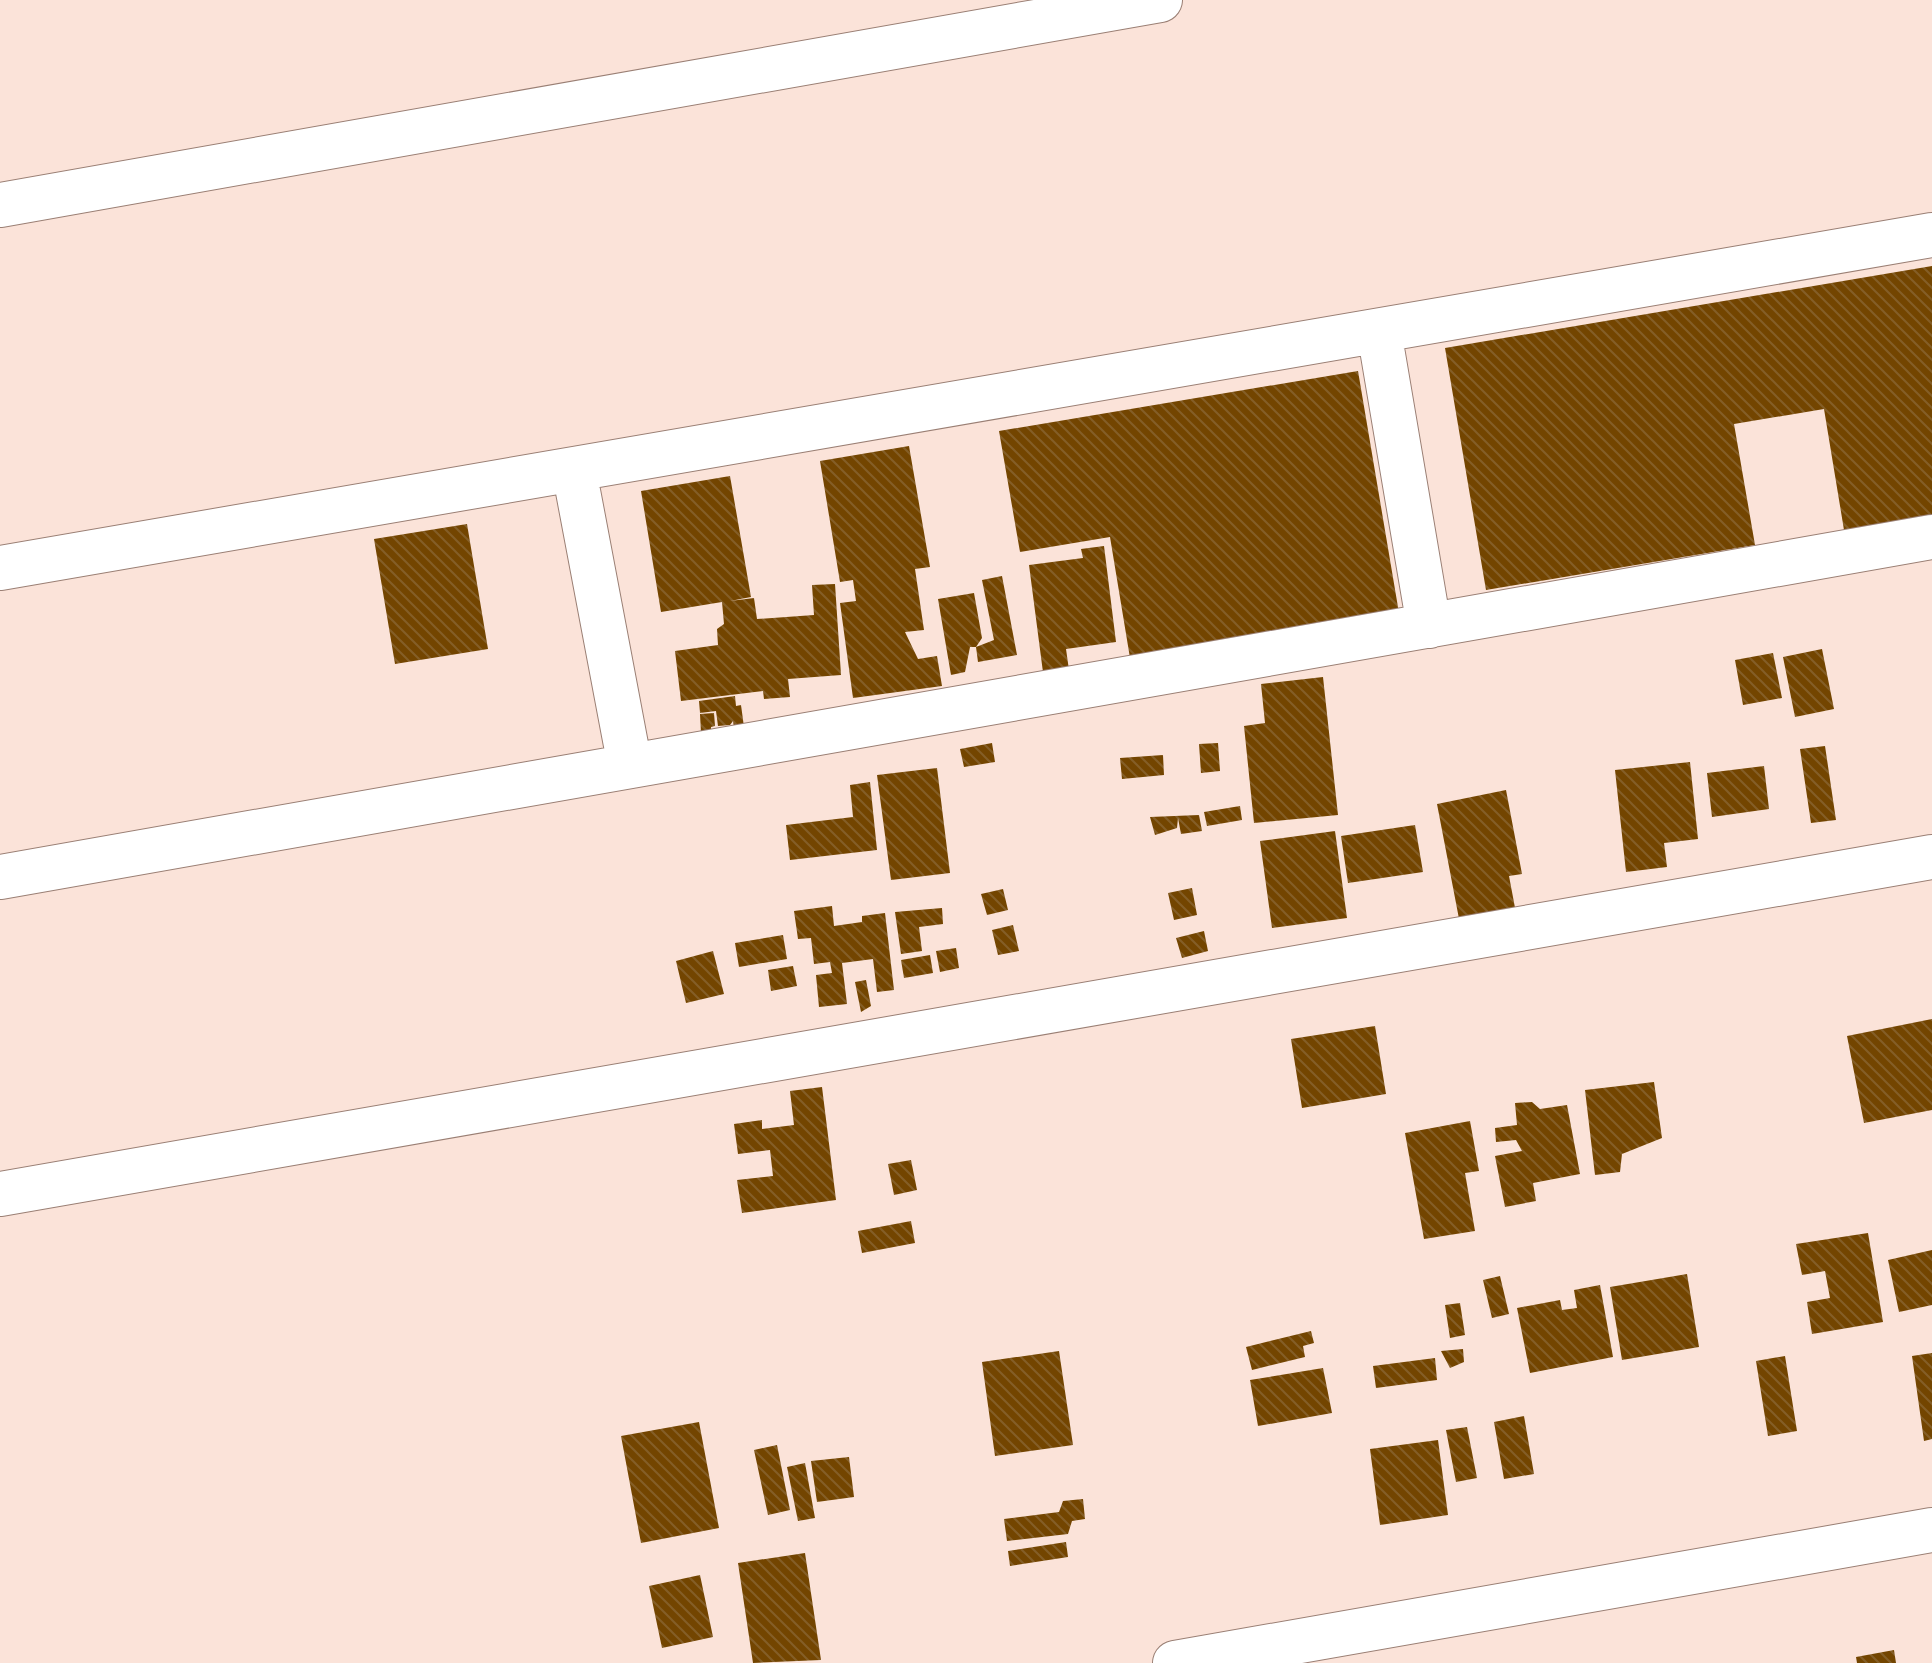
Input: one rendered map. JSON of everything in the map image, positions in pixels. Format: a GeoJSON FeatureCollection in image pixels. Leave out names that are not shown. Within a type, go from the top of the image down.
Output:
{"type":"FeatureCollection","features":[{"type":"Feature","properties":{"kind":"street"},"geometry":{"type":"LineString","coordinates":[[0,205],[1160,0]]}},
{"type":"Feature","properties":{"kind":"street"},"geometry":{"type":"LineString","coordinates":[[0,568],[1932,235]]}},
{"type":"Feature","properties":{"kind":"street"},"geometry":{"type":"LineString","coordinates":[[1379,331],[1429,626]]}},
{"type":"Feature","properties":{"kind":"street"},"geometry":{"type":"LineString","coordinates":[[574,470],[630,766]]}},
{"type":"Feature","properties":{"kind":"street"},"geometry":{"type":"LineString","coordinates":[[0,877],[1932,537]]}},
{"type":"Feature","properties":{"kind":"street"},"geometry":{"type":"LineString","coordinates":[[0,1194],[1932,857]]}},
{"type":"Feature","properties":{"kind":"street"},"geometry":{"type":"LineString","coordinates":[[1175,1663],[1932,1530]]}},
{"type":"Feature","properties":{"kind":"building"},"geometry":{"type":"Polygon","coordinates":[[[1932,266],[1932,515],[1844,530],[1824,409],[1734,424],[1755,545],[1486,590],[1445,348],[1932,266]]]}},
{"type":"Feature","properties":{"kind":"building"},"geometry":{"type":"Polygon","coordinates":[[[1358,371],[1399,613],[1130,658],[1110,537],[1020,552],[999,431],[1358,371]]]}},
{"type":"Feature","properties":{"kind":"building"},"geometry":{"type":"Polygon","coordinates":[[[909,446],[930,567],[915,569],[924,630],[905,632],[918,659],[937,656],[942,686],[853,698],[840,603],[856,601],[853,580],[840,582],[820,461],[909,446]]]}},
{"type":"Feature","properties":{"kind":"building"},"geometry":{"type":"Polygon","coordinates":[[[730,476],[751,597],[730,601],[754,598],[757,619],[814,615],[812,585],[835,584],[841,675],[788,679],[790,697],[764,699],[763,691],[681,701],[675,651],[718,645],[717,629],[724,624],[722,602],[661,612],[641,491],[730,476]]]}},
{"type":"Feature","properties":{"kind":"building"},"geometry":{"type":"Polygon","coordinates":[[[467,524],[488,649],[395,664],[374,539],[467,524]]]}},
{"type":"Feature","properties":{"kind":"building"},"geometry":{"type":"Polygon","coordinates":[[[1104,546],[1116,642],[1066,649],[1070,677],[1044,680],[1029,565],[1083,558],[1081,549],[1104,546]]]}},
{"type":"Feature","properties":{"kind":"building"},"geometry":{"type":"Polygon","coordinates":[[[1002,576],[1017,655],[978,662],[976,647],[994,640],[982,580],[1002,576]]]}},
{"type":"Feature","properties":{"kind":"building"},"geometry":{"type":"Polygon","coordinates":[[[974,593],[982,638],[976,647],[970,647],[965,672],[951,675],[938,599],[974,593]]]}},
{"type":"Feature","properties":{"kind":"building"},"geometry":{"type":"Polygon","coordinates":[[[1822,649],[1834,709],[1795,717],[1783,657],[1822,649]]]}},
{"type":"Feature","properties":{"kind":"building"},"geometry":{"type":"Polygon","coordinates":[[[1773,653],[1782,698],[1743,705],[1735,660],[1773,653]]]}},
{"type":"Feature","properties":{"kind":"building"},"geometry":{"type":"Polygon","coordinates":[[[1323,677],[1338,815],[1254,823],[1244,726],[1265,723],[1261,684],[1323,677]]]}},
{"type":"Feature","properties":{"kind":"building"},"geometry":{"type":"Polygon","coordinates":[[[735,696],[736,706],[741,705],[744,727],[734,728],[733,721],[730,725],[718,726],[716,711],[700,713],[699,701],[735,696]]]}},
{"type":"Feature","properties":{"kind":"building"},"geometry":{"type":"Polygon","coordinates":[[[714,713],[715,726],[711,727],[711,732],[701,733],[700,714],[714,713]]]}},
{"type":"Feature","properties":{"kind":"building"},"geometry":{"type":"Polygon","coordinates":[[[992,743],[995,762],[964,767],[960,749],[992,743]]]}},
{"type":"Feature","properties":{"kind":"building"},"geometry":{"type":"Polygon","coordinates":[[[1218,743],[1220,771],[1201,773],[1199,744],[1218,743]]]}},
{"type":"Feature","properties":{"kind":"building"},"geometry":{"type":"Polygon","coordinates":[[[1825,746],[1836,820],[1811,823],[1800,749],[1825,746]]]}},
{"type":"Feature","properties":{"kind":"building"},"geometry":{"type":"Polygon","coordinates":[[[1163,755],[1164,775],[1122,779],[1120,758],[1163,755]]]}},
{"type":"Feature","properties":{"kind":"building"},"geometry":{"type":"Polygon","coordinates":[[[1690,762],[1698,839],[1664,843],[1667,867],[1626,872],[1615,770],[1690,762]]]}},
{"type":"Feature","properties":{"kind":"building"},"geometry":{"type":"Polygon","coordinates":[[[1764,766],[1769,809],[1712,817],[1707,773],[1764,766]]]}},
{"type":"Feature","properties":{"kind":"building"},"geometry":{"type":"Polygon","coordinates":[[[937,768],[950,873],[891,880],[877,775],[937,768]]]}},
{"type":"Feature","properties":{"kind":"building"},"geometry":{"type":"Polygon","coordinates":[[[870,782],[877,850],[790,860],[786,825],[853,817],[850,785],[870,782]]]}},
{"type":"Feature","properties":{"kind":"building"},"geometry":{"type":"Polygon","coordinates":[[[1506,790],[1522,874],[1509,876],[1516,913],[1460,924],[1437,804],[1506,790]]]}},
{"type":"Feature","properties":{"kind":"building"},"geometry":{"type":"Polygon","coordinates":[[[1240,806],[1242,820],[1207,826],[1204,812],[1240,806]]]}},
{"type":"Feature","properties":{"kind":"building"},"geometry":{"type":"Polygon","coordinates":[[[1199,815],[1202,831],[1181,834],[1178,818],[1177,828],[1155,835],[1150,817],[1199,815]]]}},
{"type":"Feature","properties":{"kind":"building"},"geometry":{"type":"Polygon","coordinates":[[[1415,825],[1423,872],[1348,883],[1341,836],[1415,825]]]}},
{"type":"Feature","properties":{"kind":"building"},"geometry":{"type":"Polygon","coordinates":[[[1335,831],[1347,918],[1272,928],[1260,841],[1335,831]]]}},
{"type":"Feature","properties":{"kind":"building"},"geometry":{"type":"Polygon","coordinates":[[[1192,888],[1197,915],[1174,920],[1168,893],[1192,888]]]}},
{"type":"Feature","properties":{"kind":"building"},"geometry":{"type":"Polygon","coordinates":[[[1003,889],[1008,910],[987,915],[981,894],[1003,889]]]}},
{"type":"Feature","properties":{"kind":"building"},"geometry":{"type":"Polygon","coordinates":[[[832,906],[834,926],[862,922],[862,916],[885,913],[894,990],[877,992],[873,959],[842,963],[847,1004],[819,1007],[816,975],[832,973],[830,962],[814,964],[811,938],[798,939],[794,911],[832,906]]]}},
{"type":"Feature","properties":{"kind":"building"},"geometry":{"type":"Polygon","coordinates":[[[942,908],[943,924],[919,927],[922,951],[901,954],[895,912],[942,908]]]}},
{"type":"Feature","properties":{"kind":"building"},"geometry":{"type":"Polygon","coordinates":[[[1013,925],[1019,951],[998,955],[992,930],[1013,925]]]}},
{"type":"Feature","properties":{"kind":"building"},"geometry":{"type":"Polygon","coordinates":[[[1204,931],[1208,951],[1182,958],[1176,938],[1204,931]]]}},
{"type":"Feature","properties":{"kind":"building"},"geometry":{"type":"Polygon","coordinates":[[[783,935],[787,959],[739,967],[735,943],[783,935]]]}},
{"type":"Feature","properties":{"kind":"building"},"geometry":{"type":"Polygon","coordinates":[[[956,948],[959,968],[940,972],[936,951],[956,948]]]}},
{"type":"Feature","properties":{"kind":"building"},"geometry":{"type":"Polygon","coordinates":[[[713,951],[724,994],[686,1003],[676,961],[713,951]]]}},
{"type":"Feature","properties":{"kind":"building"},"geometry":{"type":"Polygon","coordinates":[[[930,955],[933,973],[904,978],[901,960],[930,955]]]}},
{"type":"Feature","properties":{"kind":"building"},"geometry":{"type":"Polygon","coordinates":[[[793,966],[797,986],[771,991],[768,970],[793,966]]]}},
{"type":"Feature","properties":{"kind":"building"},"geometry":{"type":"Polygon","coordinates":[[[866,980],[871,1006],[861,1012],[855,982],[866,980]]]}},
{"type":"Feature","properties":{"kind":"building"},"geometry":{"type":"Polygon","coordinates":[[[1932,1019],[1932,1110],[1864,1123],[1847,1036],[1932,1019]]]}},
{"type":"Feature","properties":{"kind":"building"},"geometry":{"type":"Polygon","coordinates":[[[1375,1026],[1386,1094],[1302,1108],[1291,1039],[1375,1026]]]}},
{"type":"Feature","properties":{"kind":"building"},"geometry":{"type":"Polygon","coordinates":[[[1654,1082],[1662,1138],[1622,1154],[1620,1172],[1595,1175],[1585,1090],[1654,1082]]]}},
{"type":"Feature","properties":{"kind":"building"},"geometry":{"type":"Polygon","coordinates":[[[822,1087],[836,1200],[742,1213],[737,1180],[773,1176],[770,1150],[738,1154],[734,1124],[762,1120],[762,1129],[794,1125],[790,1091],[822,1087]]]}},
{"type":"Feature","properties":{"kind":"building"},"geometry":{"type":"Polygon","coordinates":[[[1532,1102],[1540,1109],[1567,1105],[1580,1174],[1533,1183],[1536,1201],[1505,1207],[1495,1156],[1522,1151],[1516,1140],[1496,1142],[1495,1128],[1517,1125],[1515,1103],[1532,1102]]]}},
{"type":"Feature","properties":{"kind":"building"},"geometry":{"type":"Polygon","coordinates":[[[1470,1121],[1479,1171],[1465,1173],[1475,1231],[1424,1239],[1405,1133],[1470,1121]]]}},
{"type":"Feature","properties":{"kind":"building"},"geometry":{"type":"Polygon","coordinates":[[[911,1160],[917,1190],[894,1195],[888,1164],[911,1160]]]}},
{"type":"Feature","properties":{"kind":"building"},"geometry":{"type":"Polygon","coordinates":[[[911,1221],[915,1243],[862,1253],[858,1231],[911,1221]]]}},
{"type":"Feature","properties":{"kind":"building"},"geometry":{"type":"Polygon","coordinates":[[[1868,1233],[1883,1322],[1812,1334],[1807,1302],[1830,1298],[1825,1271],[1802,1275],[1796,1244],[1868,1233]]]}},
{"type":"Feature","properties":{"kind":"building"},"geometry":{"type":"Polygon","coordinates":[[[1932,1250],[1932,1305],[1899,1312],[1888,1260],[1932,1250]]]}},
{"type":"Feature","properties":{"kind":"building"},"geometry":{"type":"Polygon","coordinates":[[[1687,1274],[1699,1347],[1622,1360],[1610,1287],[1687,1274]]]}},
{"type":"Feature","properties":{"kind":"building"},"geometry":{"type":"Polygon","coordinates":[[[1500,1276],[1509,1314],[1492,1318],[1483,1280],[1500,1276]]]}},
{"type":"Feature","properties":{"kind":"building"},"geometry":{"type":"Polygon","coordinates":[[[1600,1285],[1613,1357],[1530,1373],[1517,1308],[1560,1300],[1562,1310],[1577,1308],[1574,1290],[1600,1285]]]}},
{"type":"Feature","properties":{"kind":"building"},"geometry":{"type":"Polygon","coordinates":[[[1460,1303],[1465,1335],[1450,1338],[1445,1305],[1460,1303]]]}},
{"type":"Feature","properties":{"kind":"building"},"geometry":{"type":"Polygon","coordinates":[[[1311,1331],[1314,1343],[1303,1346],[1305,1357],[1252,1370],[1246,1347],[1311,1331]]]}},
{"type":"Feature","properties":{"kind":"building"},"geometry":{"type":"Polygon","coordinates":[[[1463,1349],[1464,1362],[1450,1368],[1441,1351],[1463,1349]]]}},
{"type":"Feature","properties":{"kind":"building"},"geometry":{"type":"Polygon","coordinates":[[[1059,1351],[1073,1445],[995,1456],[982,1362],[1059,1351]]]}},
{"type":"Feature","properties":{"kind":"building"},"geometry":{"type":"Polygon","coordinates":[[[1932,1353],[1932,1439],[1924,1441],[1912,1356],[1932,1353]]]}},
{"type":"Feature","properties":{"kind":"building"},"geometry":{"type":"Polygon","coordinates":[[[1785,1356],[1797,1431],[1768,1436],[1756,1361],[1785,1356]]]}},
{"type":"Feature","properties":{"kind":"building"},"geometry":{"type":"Polygon","coordinates":[[[1435,1358],[1437,1380],[1376,1388],[1373,1366],[1435,1358]]]}},
{"type":"Feature","properties":{"kind":"building"},"geometry":{"type":"Polygon","coordinates":[[[1323,1368],[1332,1413],[1258,1426],[1250,1380],[1323,1368]]]}},
{"type":"Feature","properties":{"kind":"building"},"geometry":{"type":"Polygon","coordinates":[[[1524,1416],[1534,1474],[1504,1479],[1494,1422],[1524,1416]]]}},
{"type":"Feature","properties":{"kind":"building"},"geometry":{"type":"Polygon","coordinates":[[[699,1422],[719,1528],[641,1543],[621,1436],[699,1422]]]}},
{"type":"Feature","properties":{"kind":"building"},"geometry":{"type":"Polygon","coordinates":[[[1467,1427],[1477,1478],[1456,1482],[1446,1430],[1467,1427]]]}},
{"type":"Feature","properties":{"kind":"building"},"geometry":{"type":"Polygon","coordinates":[[[1438,1440],[1448,1515],[1380,1525],[1370,1449],[1438,1440]]]}},
{"type":"Feature","properties":{"kind":"building"},"geometry":{"type":"Polygon","coordinates":[[[777,1445],[790,1510],[768,1515],[754,1450],[777,1445]]]}},
{"type":"Feature","properties":{"kind":"building"},"geometry":{"type":"Polygon","coordinates":[[[849,1457],[854,1497],[817,1502],[811,1461],[849,1457]]]}},
{"type":"Feature","properties":{"kind":"building"},"geometry":{"type":"Polygon","coordinates":[[[805,1463],[815,1518],[798,1521],[787,1467],[805,1463]]]}},
{"type":"Feature","properties":{"kind":"building"},"geometry":{"type":"Polygon","coordinates":[[[1083,1499],[1085,1519],[1072,1521],[1068,1534],[1007,1541],[1004,1519],[1059,1512],[1063,1501],[1083,1499]]]}},
{"type":"Feature","properties":{"kind":"building"},"geometry":{"type":"Polygon","coordinates":[[[1066,1542],[1068,1557],[1010,1566],[1008,1551],[1066,1542]]]}},
{"type":"Feature","properties":{"kind":"building"},"geometry":{"type":"Polygon","coordinates":[[[805,1553],[821,1660],[753,1663],[738,1563],[805,1553]]]}},
{"type":"Feature","properties":{"kind":"building"},"geometry":{"type":"Polygon","coordinates":[[[700,1575],[713,1637],[662,1648],[649,1586],[700,1575]]]}},
{"type":"Feature","properties":{"kind":"building"},"geometry":{"type":"Polygon","coordinates":[[[1894,1650],[1896,1663],[1857,1663],[1856,1657],[1894,1650]]]}}]}
